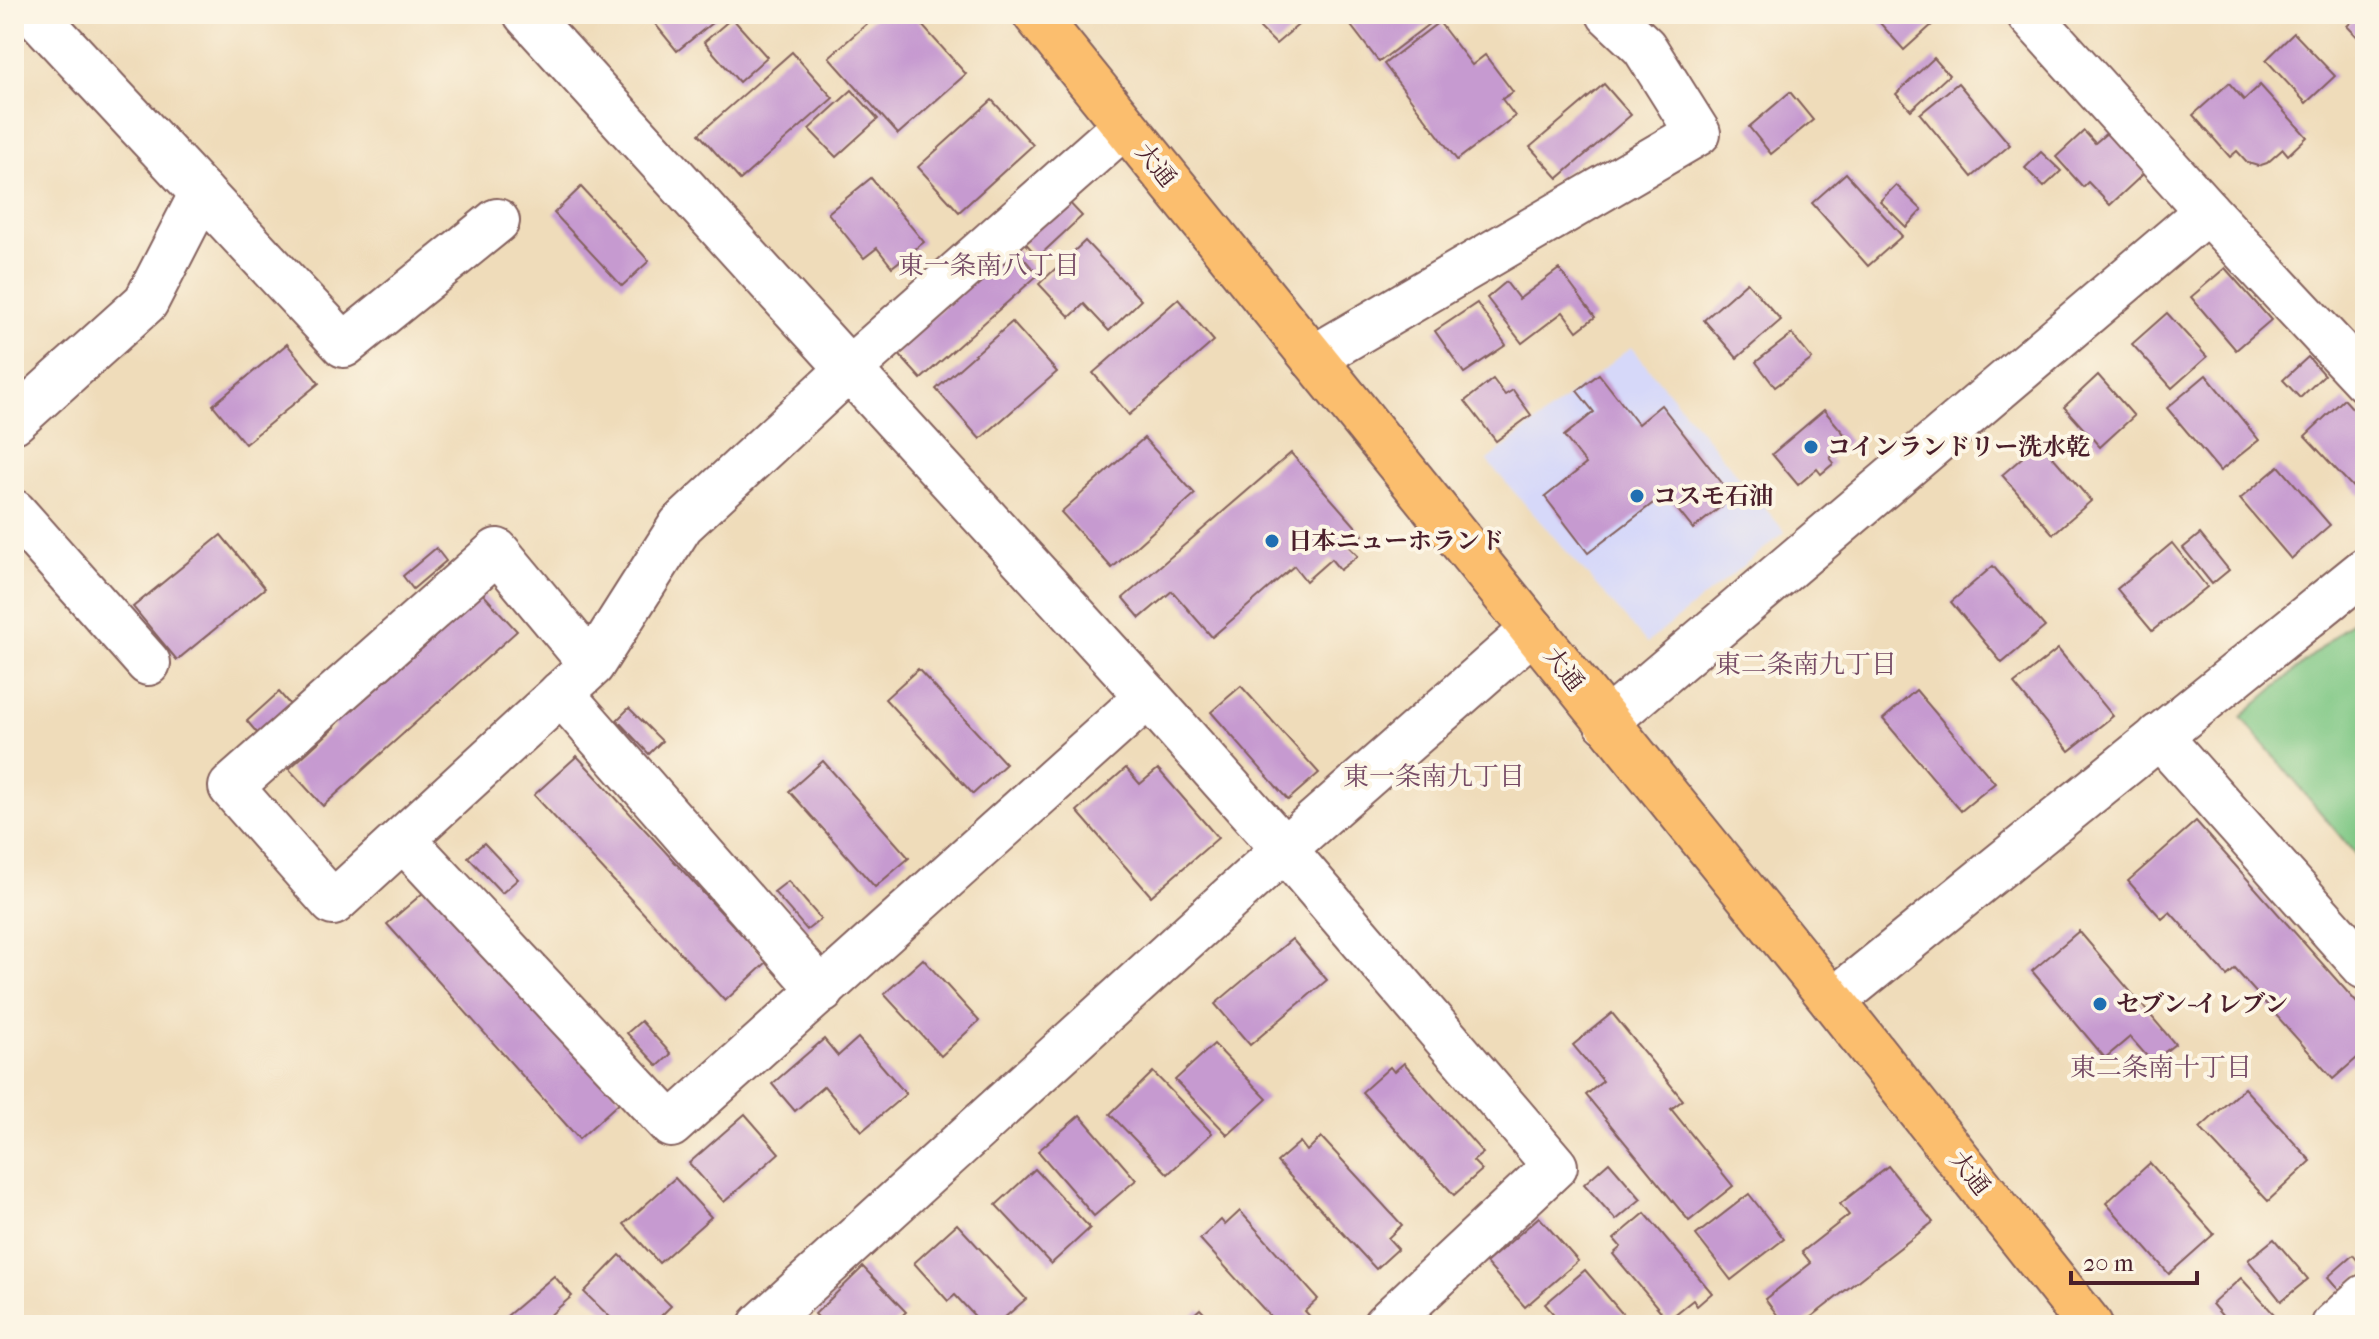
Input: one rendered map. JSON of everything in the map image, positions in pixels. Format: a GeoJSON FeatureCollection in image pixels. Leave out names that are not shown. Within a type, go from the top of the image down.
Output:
{"type":"FeatureCollection","features":[{"type":"Feature","properties":{"kind":"main road","name":"大通"},"geometry":{"type":"LineString","coordinates":[[1035,14],[1833,1001],[2090,1325]]}},
{"type":"Feature","properties":{"kind":"street"},"geometry":{"type":"LineString","coordinates":[[35,14],[344,345],[497,221]]}},
{"type":"Feature","properties":{"kind":"street"},"geometry":{"type":"LineString","coordinates":[[526,14],[1148,696],[1284,849],[1555,1166],[1385,1325]]}},
{"type":"Feature","properties":{"kind":"street"},"geometry":{"type":"LineString","coordinates":[[1313,358],[1698,133],[1644,47],[1609,14]]}},
{"type":"Feature","properties":{"kind":"street"},"geometry":{"type":"LineString","coordinates":[[2029,14],[2365,380]]}},
{"type":"Feature","properties":{"kind":"street"},"geometry":{"type":"LineString","coordinates":[[822,991],[577,679],[497,551],[231,787],[333,903],[577,679],[681,525],[849,369],[1124,126]]}},
{"type":"Feature","properties":{"kind":"street"},"geometry":{"type":"LineString","coordinates":[[14,421],[146,302],[202,193]]}},
{"type":"Feature","properties":{"kind":"street"},"geometry":{"type":"LineString","coordinates":[[1606,722],[2207,211]]}},
{"type":"Feature","properties":{"kind":"street"},"geometry":{"type":"LineString","coordinates":[[14,512],[148,663]]}},
{"type":"Feature","properties":{"kind":"street"},"geometry":{"type":"LineString","coordinates":[[1833,1001],[2365,570]]}},
{"type":"Feature","properties":{"kind":"street"},"geometry":{"type":"LineString","coordinates":[[761,1325],[1284,849],[1533,630]]}},
{"type":"Feature","properties":{"kind":"street"},"geometry":{"type":"LineString","coordinates":[[403,839],[671,1125],[1148,696]]}},
{"type":"Feature","properties":{"kind":"street"},"geometry":{"type":"LineString","coordinates":[[2159,736],[2365,967]]}},
{"type":"Feature","properties":{"kind":"street"},"geometry":{"type":"LineString","coordinates":[[2334,1325],[2365,1297]]}},
{"type":"Feature","properties":{"kind":"shaded area"},"geometry":{"type":"Polygon","coordinates":[[[1631,347],[1785,532],[1647,643],[1487,461],[1631,347]]]}},
{"type":"Feature","properties":{"kind":"green space"},"geometry":{"type":"Polygon","coordinates":[[[2365,610],[2365,866],[2241,717],[2365,610]]]}},
{"type":"Feature","properties":{"kind":"building"},"geometry":{"type":"Polygon","coordinates":[[[647,14],[723,14],[677,51],[647,14]]]}},
{"type":"Feature","properties":{"kind":"building"},"geometry":{"type":"Polygon","coordinates":[[[878,14],[912,14],[966,74],[898,134],[829,57],[878,14]]]}},
{"type":"Feature","properties":{"kind":"building"},"geometry":{"type":"Polygon","coordinates":[[[1258,14],[1311,14],[1276,44],[1252,20],[1258,14]]]}},
{"type":"Feature","properties":{"kind":"building"},"geometry":{"type":"Polygon","coordinates":[[[1342,14],[1442,14],[1379,62],[1342,14]]]}},
{"type":"Feature","properties":{"kind":"building"},"geometry":{"type":"Polygon","coordinates":[[[1872,14],[1944,14],[1904,50],[1872,14]]]}},
{"type":"Feature","properties":{"kind":"building"},"geometry":{"type":"Polygon","coordinates":[[[2360,14],[2365,14],[2365,45],[2347,26],[2360,14]]]}},
{"type":"Feature","properties":{"kind":"building"},"geometry":{"type":"Polygon","coordinates":[[[732,18],[767,57],[739,82],[704,42],[732,18]]]}},
{"type":"Feature","properties":{"kind":"building"},"geometry":{"type":"Polygon","coordinates":[[[1439,22],[1472,65],[1485,55],[1513,92],[1502,99],[1515,116],[1457,160],[1384,64],[1439,22]]]}},
{"type":"Feature","properties":{"kind":"building"},"geometry":{"type":"Polygon","coordinates":[[[2294,33],[2335,76],[2306,103],[2266,60],[2294,33]]]}},
{"type":"Feature","properties":{"kind":"building"},"geometry":{"type":"Polygon","coordinates":[[[792,52],[833,98],[740,180],[699,134],[792,52]]]}},
{"type":"Feature","properties":{"kind":"building"},"geometry":{"type":"Polygon","coordinates":[[[1934,58],[1949,75],[1911,110],[1896,94],[1934,58]]]}},
{"type":"Feature","properties":{"kind":"building"},"geometry":{"type":"Polygon","coordinates":[[[1958,83],[2010,145],[1972,177],[1920,114],[1958,83]]]}},
{"type":"Feature","properties":{"kind":"building"},"geometry":{"type":"Polygon","coordinates":[[[2229,83],[2244,100],[2260,85],[2307,137],[2288,155],[2283,149],[2267,163],[2258,166],[2248,163],[2237,151],[2230,157],[2193,115],[2229,83]]]}},
{"type":"Feature","properties":{"kind":"building"},"geometry":{"type":"Polygon","coordinates":[[[1604,84],[1631,115],[1558,178],[1530,147],[1604,84]]]}},
{"type":"Feature","properties":{"kind":"building"},"geometry":{"type":"Polygon","coordinates":[[[852,90],[878,119],[836,157],[809,129],[852,90]]]}},
{"type":"Feature","properties":{"kind":"building"},"geometry":{"type":"Polygon","coordinates":[[[1790,92],[1813,120],[1771,154],[1749,127],[1790,92]]]}},
{"type":"Feature","properties":{"kind":"building"},"geometry":{"type":"Polygon","coordinates":[[[992,100],[1033,145],[959,212],[918,167],[992,100]]]}},
{"type":"Feature","properties":{"kind":"building"},"geometry":{"type":"Polygon","coordinates":[[[2115,126],[2152,166],[2110,205],[2088,182],[2083,187],[2056,157],[2084,131],[2095,143],[2115,126]]]}},
{"type":"Feature","properties":{"kind":"building"},"geometry":{"type":"Polygon","coordinates":[[[2041,152],[2061,171],[2044,187],[2025,168],[2041,152]]]}},
{"type":"Feature","properties":{"kind":"building"},"geometry":{"type":"Polygon","coordinates":[[[1846,173],[1902,236],[1868,266],[1812,203],[1846,173]]]}},
{"type":"Feature","properties":{"kind":"building"},"geometry":{"type":"Polygon","coordinates":[[[871,178],[924,242],[892,267],[877,248],[864,258],[828,213],[871,178]]]}},
{"type":"Feature","properties":{"kind":"building"},"geometry":{"type":"Polygon","coordinates":[[[1896,185],[1922,210],[1906,227],[1880,201],[1896,185]]]}},
{"type":"Feature","properties":{"kind":"building"},"geometry":{"type":"Polygon","coordinates":[[[581,187],[649,261],[622,286],[554,213],[581,187]]]}},
{"type":"Feature","properties":{"kind":"building"},"geometry":{"type":"Polygon","coordinates":[[[1065,198],[1082,216],[1038,257],[1021,238],[1065,198]]]}},
{"type":"Feature","properties":{"kind":"building"},"geometry":{"type":"Polygon","coordinates":[[[1085,241],[1141,300],[1109,331],[1084,304],[1070,317],[1039,284],[1085,241]]]}},
{"type":"Feature","properties":{"kind":"building"},"geometry":{"type":"Polygon","coordinates":[[[1013,246],[1038,275],[921,379],[895,350],[1013,246]]]}},
{"type":"Feature","properties":{"kind":"building"},"geometry":{"type":"Polygon","coordinates":[[[2225,268],[2271,320],[2236,350],[2191,297],[2225,268]]]}},
{"type":"Feature","properties":{"kind":"building"},"geometry":{"type":"Polygon","coordinates":[[[1559,269],[1595,317],[1577,331],[1563,312],[1522,343],[1487,298],[1506,282],[1519,299],[1559,269]]]}},
{"type":"Feature","properties":{"kind":"building"},"geometry":{"type":"Polygon","coordinates":[[[1747,282],[1781,320],[1737,358],[1704,320],[1747,282]]]}},
{"type":"Feature","properties":{"kind":"building"},"geometry":{"type":"Polygon","coordinates":[[[1178,299],[1214,341],[1129,415],[1093,373],[1178,299]]]}},
{"type":"Feature","properties":{"kind":"building"},"geometry":{"type":"Polygon","coordinates":[[[1477,303],[1506,345],[1464,373],[1435,331],[1477,303]]]}},
{"type":"Feature","properties":{"kind":"building"},"geometry":{"type":"Polygon","coordinates":[[[2167,313],[2207,357],[2172,388],[2132,344],[2167,313]]]}},
{"type":"Feature","properties":{"kind":"building"},"geometry":{"type":"Polygon","coordinates":[[[1012,322],[1057,372],[980,439],[936,389],[1012,322]]]}},
{"type":"Feature","properties":{"kind":"building"},"geometry":{"type":"Polygon","coordinates":[[[1792,334],[1812,359],[1775,387],[1756,362],[1792,334]]]}},
{"type":"Feature","properties":{"kind":"building"},"geometry":{"type":"Polygon","coordinates":[[[287,344],[319,383],[245,444],[213,405],[287,344]]]}},
{"type":"Feature","properties":{"kind":"building"},"geometry":{"type":"Polygon","coordinates":[[[2308,357],[2324,375],[2300,398],[2283,380],[2308,357]]]}},
{"type":"Feature","properties":{"kind":"building"},"geometry":{"type":"Polygon","coordinates":[[[1599,374],[1638,424],[1661,405],[1733,497],[1693,529],[1665,494],[1588,553],[1545,497],[1586,464],[1564,436],[1594,412],[1577,391],[1599,374]]]}},
{"type":"Feature","properties":{"kind":"building"},"geometry":{"type":"Polygon","coordinates":[[[2098,375],[2134,416],[2100,447],[2064,407],[2098,375]]]}},
{"type":"Feature","properties":{"kind":"building"},"geometry":{"type":"Polygon","coordinates":[[[2206,375],[2259,440],[2220,471],[2167,408],[2206,375]]]}},
{"type":"Feature","properties":{"kind":"building"},"geometry":{"type":"Polygon","coordinates":[[[1493,379],[1505,395],[1513,390],[1531,415],[1496,441],[1465,401],[1493,379]]]}},
{"type":"Feature","properties":{"kind":"building"},"geometry":{"type":"Polygon","coordinates":[[[2344,399],[2365,422],[2365,492],[2361,496],[2305,436],[2344,399]]]}},
{"type":"Feature","properties":{"kind":"building","name":"コインランドリー洗水乾"},"geometry":{"type":"Polygon","coordinates":[[[1824,410],[1850,441],[1830,458],[1834,463],[1821,474],[1817,469],[1798,485],[1772,454],[1824,410]]]}},
{"type":"Feature","properties":{"kind":"building"},"geometry":{"type":"Polygon","coordinates":[[[1144,438],[1195,494],[1112,568],[1061,512],[1144,438]]]}},
{"type":"Feature","properties":{"kind":"building"},"geometry":{"type":"Polygon","coordinates":[[[2040,442],[2091,501],[2053,534],[2002,475],[2040,442]]]}},
{"type":"Feature","properties":{"kind":"building","name":"日本ニューホランド"},"geometry":{"type":"Polygon","coordinates":[[[1291,453],[1363,535],[1349,547],[1358,556],[1340,570],[1331,559],[1306,581],[1294,566],[1212,637],[1172,591],[1140,618],[1123,598],[1291,453]]]}},
{"type":"Feature","properties":{"kind":"building"},"geometry":{"type":"Polygon","coordinates":[[[2279,466],[2330,525],[2291,559],[2240,499],[2279,466]]]}},
{"type":"Feature","properties":{"kind":"building"},"geometry":{"type":"Polygon","coordinates":[[[2200,534],[2229,570],[2212,584],[2183,548],[2200,534]]]}},
{"type":"Feature","properties":{"kind":"building"},"geometry":{"type":"Polygon","coordinates":[[[221,535],[265,588],[177,660],[133,607],[221,535]]]}},
{"type":"Feature","properties":{"kind":"building"},"geometry":{"type":"Polygon","coordinates":[[[2172,543],[2207,587],[2152,631],[2117,589],[2172,543]]]}},
{"type":"Feature","properties":{"kind":"building"},"geometry":{"type":"Polygon","coordinates":[[[436,548],[446,561],[413,589],[403,576],[436,548]]]}},
{"type":"Feature","properties":{"kind":"building"},"geometry":{"type":"Polygon","coordinates":[[[1993,566],[2045,627],[2002,663],[1951,602],[1993,566]]]}},
{"type":"Feature","properties":{"kind":"building"},"geometry":{"type":"Polygon","coordinates":[[[482,593],[517,631],[323,806],[289,769],[335,727],[330,720],[342,709],[348,714],[434,638],[429,632],[482,593]]]}},
{"type":"Feature","properties":{"kind":"building"},"geometry":{"type":"Polygon","coordinates":[[[2058,649],[2113,716],[2069,751],[2014,684],[2058,649]]]}},
{"type":"Feature","properties":{"kind":"building"},"geometry":{"type":"Polygon","coordinates":[[[918,669],[1006,764],[973,794],[885,699],[918,669]]]}},
{"type":"Feature","properties":{"kind":"building"},"geometry":{"type":"Polygon","coordinates":[[[1241,686],[1319,773],[1288,800],[1211,712],[1241,686]]]}},
{"type":"Feature","properties":{"kind":"building"},"geometry":{"type":"Polygon","coordinates":[[[1916,690],[1995,783],[1961,811],[1883,719],[1916,690]]]}},
{"type":"Feature","properties":{"kind":"building"},"geometry":{"type":"Polygon","coordinates":[[[279,692],[291,706],[258,734],[247,721],[279,692]]]}},
{"type":"Feature","properties":{"kind":"building"},"geometry":{"type":"Polygon","coordinates":[[[629,708],[662,741],[649,754],[617,720],[629,708]]]}},
{"type":"Feature","properties":{"kind":"building"},"geometry":{"type":"Polygon","coordinates":[[[577,756],[767,962],[725,1001],[534,795],[577,756]]]}},
{"type":"Feature","properties":{"kind":"building"},"geometry":{"type":"Polygon","coordinates":[[[823,761],[909,858],[875,887],[789,791],[823,761]]]}},
{"type":"Feature","properties":{"kind":"building"},"geometry":{"type":"Polygon","coordinates":[[[1126,768],[1140,784],[1158,769],[1218,838],[1151,896],[1077,811],[1126,768]]]}},
{"type":"Feature","properties":{"kind":"building"},"geometry":{"type":"Polygon","coordinates":[[[2196,821],[2365,1012],[2365,1051],[2333,1079],[2235,969],[2227,976],[2170,912],[2162,919],[2128,881],[2196,821]]]}},
{"type":"Feature","properties":{"kind":"building"},"geometry":{"type":"Polygon","coordinates":[[[484,843],[518,879],[502,893],[468,857],[484,843]]]}},
{"type":"Feature","properties":{"kind":"building"},"geometry":{"type":"Polygon","coordinates":[[[788,881],[821,919],[807,930],[774,892],[788,881]]]}},
{"type":"Feature","properties":{"kind":"building"},"geometry":{"type":"Polygon","coordinates":[[[431,886],[622,1100],[579,1139],[387,924],[431,886]]]}},
{"type":"Feature","properties":{"kind":"building","name":"セブン-イレブン"},"geometry":{"type":"Polygon","coordinates":[[[2079,931],[2175,1044],[2152,1062],[2130,1037],[2105,1058],[2032,971],[2079,931]]]}},
{"type":"Feature","properties":{"kind":"building"},"geometry":{"type":"Polygon","coordinates":[[[1292,939],[1327,980],[1250,1045],[1215,1004],[1292,939]]]}},
{"type":"Feature","properties":{"kind":"building"},"geometry":{"type":"Polygon","coordinates":[[[923,959],[979,1021],[941,1056],[884,994],[923,959]]]}},
{"type":"Feature","properties":{"kind":"building"},"geometry":{"type":"Polygon","coordinates":[[[1612,1013],[1683,1100],[1671,1109],[1733,1186],[1689,1221],[1586,1095],[1603,1081],[1573,1045],[1612,1013]]]}},
{"type":"Feature","properties":{"kind":"building"},"geometry":{"type":"Polygon","coordinates":[[[641,1021],[671,1054],[658,1066],[627,1033],[641,1021]]]}},
{"type":"Feature","properties":{"kind":"building"},"geometry":{"type":"Polygon","coordinates":[[[858,1038],[906,1094],[862,1131],[824,1086],[795,1111],[772,1084],[824,1039],[838,1056],[858,1038]]]}},
{"type":"Feature","properties":{"kind":"building"},"geometry":{"type":"Polygon","coordinates":[[[1214,1044],[1267,1099],[1228,1135],[1175,1080],[1214,1044]]]}},
{"type":"Feature","properties":{"kind":"building"},"geometry":{"type":"Polygon","coordinates":[[[1404,1063],[1483,1153],[1473,1161],[1482,1170],[1454,1195],[1362,1092],[1390,1067],[1394,1072],[1404,1063]]]}},
{"type":"Feature","properties":{"kind":"building"},"geometry":{"type":"Polygon","coordinates":[[[1153,1072],[1212,1133],[1168,1174],[1110,1114],[1153,1072]]]}},
{"type":"Feature","properties":{"kind":"building"},"geometry":{"type":"Polygon","coordinates":[[[2244,1088],[2311,1161],[2268,1201],[2200,1128],[2244,1088]]]}},
{"type":"Feature","properties":{"kind":"building"},"geometry":{"type":"Polygon","coordinates":[[[745,1114],[779,1153],[724,1202],[689,1163],[745,1114]]]}},
{"type":"Feature","properties":{"kind":"building"},"geometry":{"type":"Polygon","coordinates":[[[1080,1115],[1136,1180],[1094,1216],[1038,1151],[1080,1115]]]}},
{"type":"Feature","properties":{"kind":"building"},"geometry":{"type":"Polygon","coordinates":[[[1321,1137],[1402,1225],[1388,1238],[1398,1249],[1376,1269],[1277,1162],[1300,1142],[1307,1151],[1321,1137]]]}},
{"type":"Feature","properties":{"kind":"building"},"geometry":{"type":"Polygon","coordinates":[[[1609,1162],[1641,1199],[1616,1220],[1584,1184],[1609,1162]]]}},
{"type":"Feature","properties":{"kind":"building"},"geometry":{"type":"Polygon","coordinates":[[[2150,1163],[2214,1234],[2169,1274],[2106,1203],[2150,1163]]]}},
{"type":"Feature","properties":{"kind":"building"},"geometry":{"type":"Polygon","coordinates":[[[1888,1166],[1933,1222],[1801,1325],[1785,1325],[1765,1299],[1811,1263],[1802,1252],[1849,1215],[1840,1204],[1888,1166]]]}},
{"type":"Feature","properties":{"kind":"building"},"geometry":{"type":"Polygon","coordinates":[[[1035,1169],[1090,1228],[1051,1264],[996,1205],[1035,1169]]]}},
{"type":"Feature","properties":{"kind":"building"},"geometry":{"type":"Polygon","coordinates":[[[675,1178],[711,1217],[659,1263],[624,1224],[675,1178]]]}},
{"type":"Feature","properties":{"kind":"building"},"geometry":{"type":"Polygon","coordinates":[[[1749,1194],[1784,1239],[1731,1280],[1696,1235],[1749,1194]]]}},
{"type":"Feature","properties":{"kind":"building"},"geometry":{"type":"Polygon","coordinates":[[[1240,1211],[1318,1299],[1305,1311],[1315,1322],[1312,1325],[1278,1325],[1200,1239],[1221,1220],[1225,1225],[1240,1211]]]}},
{"type":"Feature","properties":{"kind":"building"},"geometry":{"type":"Polygon","coordinates":[[[1645,1213],[1712,1293],[1697,1306],[1693,1300],[1668,1320],[1613,1254],[1621,1247],[1614,1239],[1645,1213]]]}},
{"type":"Feature","properties":{"kind":"building"},"geometry":{"type":"Polygon","coordinates":[[[1539,1217],[1578,1261],[1525,1307],[1486,1263],[1539,1217]]]}},
{"type":"Feature","properties":{"kind":"building"},"geometry":{"type":"Polygon","coordinates":[[[957,1224],[1026,1299],[996,1325],[983,1325],[955,1295],[948,1301],[914,1263],[957,1224]]]}},
{"type":"Feature","properties":{"kind":"building"},"geometry":{"type":"Polygon","coordinates":[[[2274,1239],[2308,1279],[2281,1301],[2248,1260],[2274,1239]]]}},
{"type":"Feature","properties":{"kind":"building"},"geometry":{"type":"Polygon","coordinates":[[[620,1255],[671,1306],[652,1325],[618,1325],[584,1292],[620,1255]]]}},
{"type":"Feature","properties":{"kind":"building"},"geometry":{"type":"Polygon","coordinates":[[[2353,1255],[2365,1270],[2340,1291],[2328,1277],[2353,1255]]]}},
{"type":"Feature","properties":{"kind":"building"},"geometry":{"type":"Polygon","coordinates":[[[863,1267],[906,1312],[892,1325],[826,1325],[815,1314],[863,1267]]]}},
{"type":"Feature","properties":{"kind":"building"},"geometry":{"type":"Polygon","coordinates":[[[1585,1270],[1632,1325],[1563,1325],[1545,1304],[1585,1270]]]}},
{"type":"Feature","properties":{"kind":"building"},"geometry":{"type":"Polygon","coordinates":[[[554,1276],[572,1296],[539,1325],[505,1325],[501,1321],[554,1276]]]}},
{"type":"Feature","properties":{"kind":"building"},"geometry":{"type":"Polygon","coordinates":[[[2241,1278],[2284,1325],[2230,1325],[2212,1304],[2241,1278]]]}},
{"type":"Feature","properties":{"kind":"building"},"geometry":{"type":"Polygon","coordinates":[[[1200,1309],[1215,1325],[1182,1325],[1200,1309]]]}},
{"type":"Feature","properties":{"kind":"place","name":"コインランドリー洗水乾"},"geometry":{"type":"Point","coordinates":[1811,447]}},
{"type":"Feature","properties":{"kind":"place","name":"コスモ石油"},"geometry":{"type":"Point","coordinates":[1637,496]}},
{"type":"Feature","properties":{"kind":"place","name":"日本ニューホランド"},"geometry":{"type":"Point","coordinates":[1272,541]}},
{"type":"Feature","properties":{"kind":"place","name":"セブン-イレブン"},"geometry":{"type":"Point","coordinates":[2100,1004]}},
{"type":"Feature","properties":{"kind":"district","name":"東一条南八丁目"},"geometry":{"type":"Point","coordinates":[989,265]}},
{"type":"Feature","properties":{"kind":"district","name":"東二条南九丁目"},"geometry":{"type":"Point","coordinates":[1806,664]}},
{"type":"Feature","properties":{"kind":"district","name":"東一条南九丁目"},"geometry":{"type":"Point","coordinates":[1434,776]}},
{"type":"Feature","properties":{"kind":"district","name":"東二条南十丁目"},"geometry":{"type":"Point","coordinates":[2161,1067]}}]}
